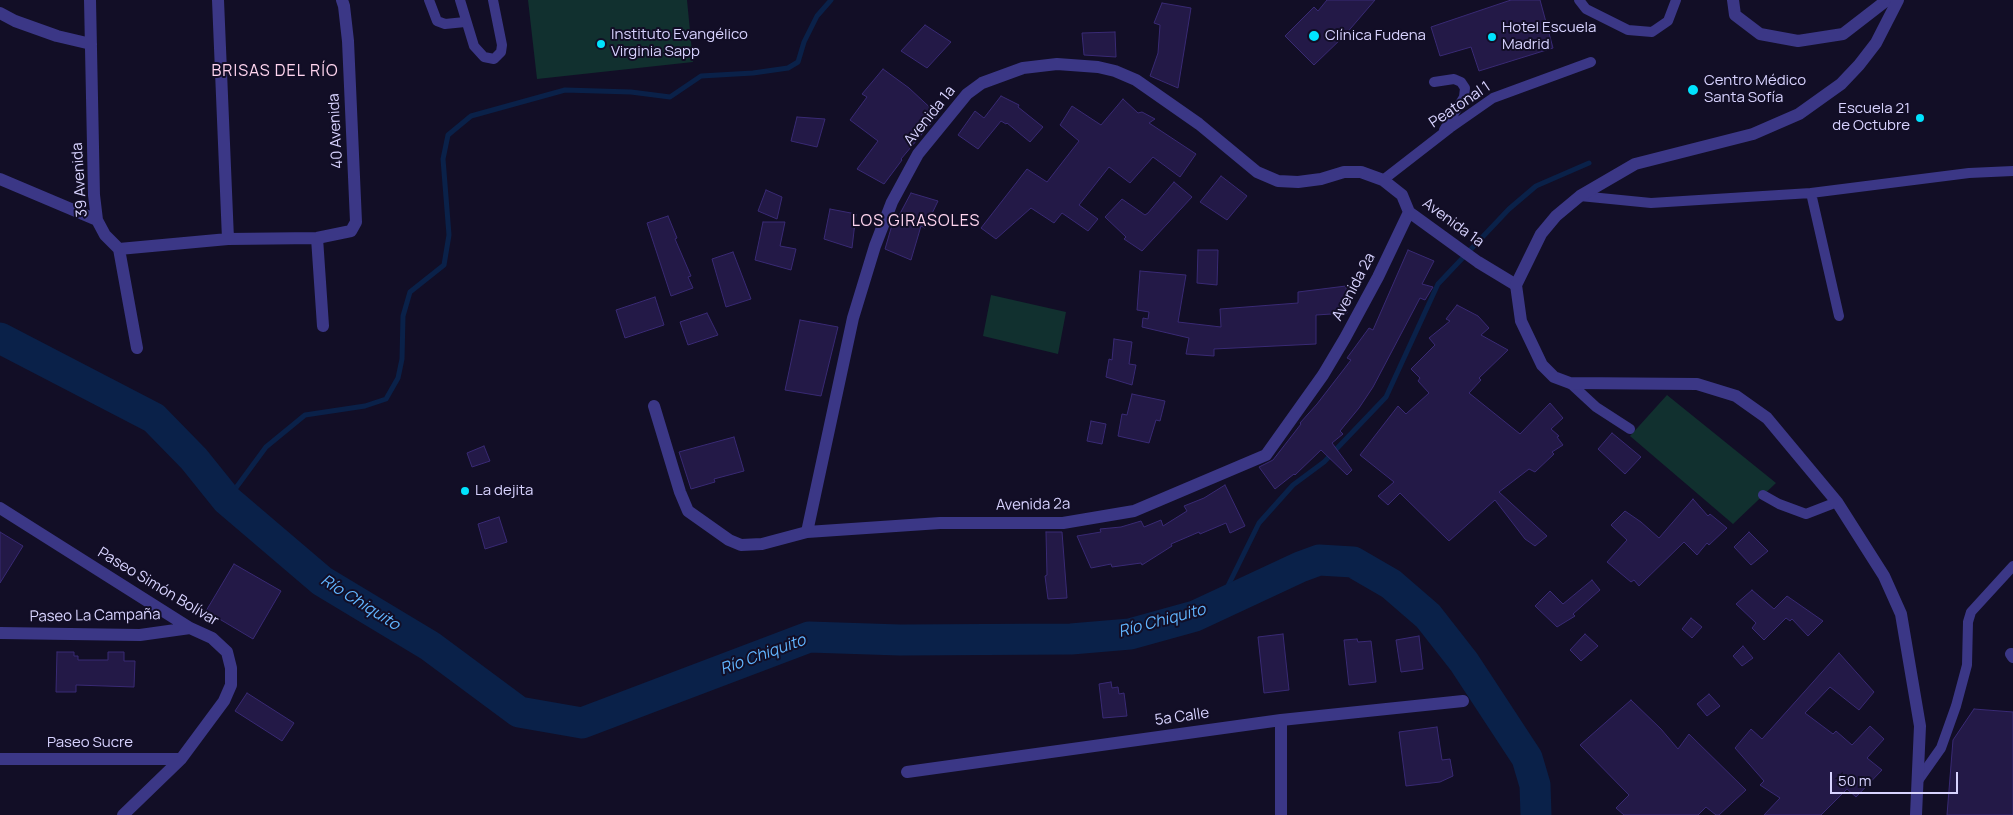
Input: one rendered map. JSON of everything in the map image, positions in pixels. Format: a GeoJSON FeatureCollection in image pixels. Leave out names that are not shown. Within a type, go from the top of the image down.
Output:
{"type":"FeatureCollection","features":[{"type":"Feature","properties":{"kind":"street","name":"39 Avenida"},"geometry":{"type":"LineString","coordinates":[[90,0],[94,195],[97,220],[105,235],[119,248]]}},
{"type":"Feature","properties":{"kind":"street"},"geometry":{"type":"LineString","coordinates":[[218,0],[228,239]]}},
{"type":"Feature","properties":{"kind":"street","name":"40 Avenida"},"geometry":{"type":"LineString","coordinates":[[317,238],[351,231],[356,222],[348,42],[342,0]]}},
{"type":"Feature","properties":{"kind":"street"},"geometry":{"type":"LineString","coordinates":[[1733,0],[1735,15],[1760,34],[1798,41],[1842,34],[1887,0]]}},
{"type":"Feature","properties":{"kind":"street"},"geometry":{"type":"LineString","coordinates":[[1898,0],[1876,42],[1859,65],[1841,84],[1799,114],[1753,134],[1635,164],[1580,196],[1556,216],[1541,234],[1516,285],[1521,321],[1542,365],[1554,378],[1570,383],[1697,384],[1736,396],[1767,418],[1837,502],[1884,576],[1901,614],[1920,726],[1916,815]]}},
{"type":"Feature","properties":{"kind":"street"},"geometry":{"type":"LineString","coordinates":[[0,13],[15,21],[57,36],[91,44]]}},
{"type":"Feature","properties":{"kind":"street","name":"Avenida 1a"},"geometry":{"type":"LineString","coordinates":[[807,532],[853,318],[875,246],[892,202],[918,154],[967,94],[982,84],[1023,68],[1057,64],[1098,67],[1115,71],[1136,80],[1199,124],[1257,172],[1267,178],[1278,181],[1298,182],[1322,179],[1344,172],[1361,172],[1383,180],[1402,195],[1409,212],[1516,285]]}},
{"type":"Feature","properties":{"kind":"street"},"geometry":{"type":"LineString","coordinates":[[0,179],[97,220]]}},
{"type":"Feature","properties":{"kind":"street","name":"Avenida 2a"},"geometry":{"type":"LineString","coordinates":[[654,406],[680,492],[688,511],[729,540],[741,545],[762,544],[807,532],[940,523],[1063,523],[1134,510],[1266,455],[1322,375],[1345,338],[1378,277],[1409,212]]}},
{"type":"Feature","properties":{"kind":"street"},"geometry":{"type":"LineString","coordinates":[[136,348],[119,248],[228,239],[317,238],[323,326]]}},
{"type":"Feature","properties":{"kind":"street","name":"Paseo Simón Bolívar"},"geometry":{"type":"LineString","coordinates":[[0,508],[190,628],[212,638],[227,652],[231,668],[231,685],[224,701],[181,759],[123,815]]}},
{"type":"Feature","properties":{"kind":"street","name":"Paseo La Campaña"},"geometry":{"type":"LineString","coordinates":[[0,633],[140,635],[190,628]]}},
{"type":"Feature","properties":{"kind":"street","name":"5a Calle"},"geometry":{"type":"LineString","coordinates":[[907,772],[1281,720],[1463,701]]}},
{"type":"Feature","properties":{"kind":"street"},"geometry":{"type":"LineString","coordinates":[[1281,720],[1281,815]]}},
{"type":"Feature","properties":{"kind":"street","name":"Paseo Sucre"},"geometry":{"type":"LineString","coordinates":[[0,759],[181,759]]}},
{"type":"Feature","properties":{"kind":"lane"},"geometry":{"type":"LineString","coordinates":[[429,0],[437,21],[445,24],[466,22]]}},
{"type":"Feature","properties":{"kind":"lane"},"geometry":{"type":"LineString","coordinates":[[460,0],[474,46],[484,57],[494,59],[501,52],[502,45],[493,0]]}},
{"type":"Feature","properties":{"kind":"lane"},"geometry":{"type":"LineString","coordinates":[[1580,0],[1586,9],[1628,30],[1652,32],[1668,21],[1676,0]]}},
{"type":"Feature","properties":{"kind":"lane","name":"Peatonal 1"},"geometry":{"type":"LineString","coordinates":[[1383,180],[1493,98],[1591,62]]}},
{"type":"Feature","properties":{"kind":"lane"},"geometry":{"type":"LineString","coordinates":[[1434,82],[1454,79],[1461,82],[1465,88],[1464,97],[1441,136]]}},
{"type":"Feature","properties":{"kind":"lane"},"geometry":{"type":"LineString","coordinates":[[1580,196],[1651,203],[1811,193],[1970,173],[2013,171]]}},
{"type":"Feature","properties":{"kind":"lane"},"geometry":{"type":"LineString","coordinates":[[1811,193],[1839,316]]}},
{"type":"Feature","properties":{"kind":"lane"},"geometry":{"type":"LineString","coordinates":[[1570,383],[1596,407],[1630,429]]}},
{"type":"Feature","properties":{"kind":"lane"},"geometry":{"type":"LineString","coordinates":[[1763,495],[1779,504],[1806,514],[1837,502]]}},
{"type":"Feature","properties":{"kind":"lane"},"geometry":{"type":"LineString","coordinates":[[1917,783],[1941,748],[1956,706],[1967,665],[1970,612],[2013,566]]}},
{"type":"Feature","properties":{"kind":"green space"},"geometry":{"type":"Polygon","coordinates":[[[528,0],[687,0],[693,62],[537,79],[528,0]]]}},
{"type":"Feature","properties":{"kind":"green space"},"geometry":{"type":"Polygon","coordinates":[[[991,295],[1066,312],[1058,354],[983,336],[991,295]]]}},
{"type":"Feature","properties":{"kind":"green space"},"geometry":{"type":"Polygon","coordinates":[[[1667,395],[1776,483],[1733,524],[1630,436],[1667,395]]]}},
{"type":"Feature","properties":{"kind":"building"},"geometry":{"type":"Polygon","coordinates":[[[1327,0],[1375,0],[1345,35],[1314,65],[1285,36],[1314,7],[1318,11],[1327,0]]]}},
{"type":"Feature","properties":{"kind":"building","name":"Hotel Escuela Madrid"},"geometry":{"type":"Polygon","coordinates":[[[1511,0],[1540,0],[1553,48],[1479,71],[1471,47],[1440,56],[1431,27],[1511,0]]]}},
{"type":"Feature","properties":{"kind":"building"},"geometry":{"type":"Polygon","coordinates":[[[1162,3],[1191,8],[1178,88],[1150,76],[1158,53],[1160,25],[1154,23],[1162,3]]]}},
{"type":"Feature","properties":{"kind":"building"},"geometry":{"type":"Polygon","coordinates":[[[925,25],[951,42],[927,68],[901,51],[925,25]]]}},
{"type":"Feature","properties":{"kind":"building"},"geometry":{"type":"Polygon","coordinates":[[[1115,32],[1116,57],[1084,55],[1082,33],[1115,32]]]}},
{"type":"Feature","properties":{"kind":"building"},"geometry":{"type":"Polygon","coordinates":[[[883,69],[909,88],[938,115],[901,159],[884,184],[857,169],[878,141],[850,120],[867,97],[862,94],[883,69]]]}},
{"type":"Feature","properties":{"kind":"building"},"geometry":{"type":"Polygon","coordinates":[[[1001,96],[1019,105],[1018,107],[1043,127],[1030,142],[1007,123],[1001,121],[978,149],[958,135],[975,111],[984,118],[1001,96]]]}},
{"type":"Feature","properties":{"kind":"building"},"geometry":{"type":"Polygon","coordinates":[[[1123,99],[1138,113],[1142,112],[1155,119],[1149,123],[1196,154],[1180,177],[1153,157],[1130,183],[1109,167],[1079,205],[1098,219],[1088,231],[1062,213],[1054,223],[1031,208],[996,239],[981,228],[1027,169],[1047,182],[1079,141],[1060,125],[1072,106],[1101,125],[1123,99]]]}},
{"type":"Feature","properties":{"kind":"building"},"geometry":{"type":"Polygon","coordinates":[[[797,117],[825,119],[817,147],[791,141],[797,117]]]}},
{"type":"Feature","properties":{"kind":"building"},"geometry":{"type":"Polygon","coordinates":[[[1221,176],[1247,196],[1227,220],[1200,202],[1221,176]]]}},
{"type":"Feature","properties":{"kind":"building"},"geometry":{"type":"Polygon","coordinates":[[[1174,182],[1192,197],[1142,251],[1124,239],[1126,237],[1105,217],[1122,199],[1145,215],[1174,182]]]}},
{"type":"Feature","properties":{"kind":"building"},"geometry":{"type":"Polygon","coordinates":[[[766,190],[782,197],[777,219],[758,211],[766,190]]]}},
{"type":"Feature","properties":{"kind":"building"},"geometry":{"type":"Polygon","coordinates":[[[911,193],[938,201],[925,228],[921,226],[911,260],[885,249],[892,225],[894,225],[911,193]]]}},
{"type":"Feature","properties":{"kind":"building"},"geometry":{"type":"Polygon","coordinates":[[[830,209],[856,214],[852,248],[824,239],[830,209]]]}},
{"type":"Feature","properties":{"kind":"building"},"geometry":{"type":"Polygon","coordinates":[[[668,216],[677,238],[675,239],[691,276],[688,277],[693,288],[671,296],[647,223],[668,216]]]}},
{"type":"Feature","properties":{"kind":"building"},"geometry":{"type":"Polygon","coordinates":[[[763,222],[785,222],[780,246],[796,249],[791,270],[755,260],[763,222]]]}},
{"type":"Feature","properties":{"kind":"building"},"geometry":{"type":"Polygon","coordinates":[[[1198,250],[1218,250],[1217,285],[1197,283],[1198,250]]]}},
{"type":"Feature","properties":{"kind":"building"},"geometry":{"type":"Polygon","coordinates":[[[1408,250],[1434,261],[1422,284],[1433,287],[1425,300],[1420,298],[1373,387],[1340,431],[1343,434],[1332,443],[1352,470],[1347,475],[1321,450],[1295,475],[1275,489],[1259,467],[1273,460],[1351,360],[1347,358],[1369,328],[1373,330],[1408,250]]]}},
{"type":"Feature","properties":{"kind":"building"},"geometry":{"type":"Polygon","coordinates":[[[733,252],[751,299],[726,307],[712,259],[733,252]]]}},
{"type":"Feature","properties":{"kind":"building"},"geometry":{"type":"Polygon","coordinates":[[[1140,271],[1186,275],[1178,322],[1221,327],[1220,309],[1298,303],[1298,292],[1346,286],[1347,313],[1316,315],[1316,344],[1214,349],[1214,356],[1186,354],[1189,338],[1142,327],[1143,318],[1148,319],[1149,312],[1137,310],[1140,271]]]}},
{"type":"Feature","properties":{"kind":"building"},"geometry":{"type":"Polygon","coordinates":[[[655,297],[664,325],[625,338],[616,310],[655,297]]]}},
{"type":"Feature","properties":{"kind":"building"},"geometry":{"type":"Polygon","coordinates":[[[1457,305],[1478,316],[1489,328],[1481,335],[1508,350],[1479,378],[1481,380],[1469,393],[1520,434],[1550,403],[1563,418],[1551,429],[1559,436],[1557,437],[1563,445],[1552,452],[1554,454],[1535,472],[1529,469],[1499,492],[1547,536],[1535,546],[1525,539],[1495,500],[1449,541],[1400,493],[1388,505],[1378,496],[1394,482],[1360,455],[1398,406],[1406,414],[1429,393],[1418,381],[1420,378],[1411,369],[1435,345],[1429,338],[1450,321],[1446,319],[1457,305]]]}},
{"type":"Feature","properties":{"kind":"building"},"geometry":{"type":"Polygon","coordinates":[[[707,313],[718,335],[688,345],[680,322],[707,313]]]}},
{"type":"Feature","properties":{"kind":"building"},"geometry":{"type":"Polygon","coordinates":[[[800,320],[838,327],[821,396],[785,390],[800,320]]]}},
{"type":"Feature","properties":{"kind":"building"},"geometry":{"type":"Polygon","coordinates":[[[1114,339],[1132,342],[1129,364],[1136,365],[1132,385],[1106,377],[1109,359],[1112,360],[1114,339]]]}},
{"type":"Feature","properties":{"kind":"building"},"geometry":{"type":"Polygon","coordinates":[[[1132,394],[1165,401],[1160,421],[1156,420],[1149,443],[1118,436],[1122,414],[1127,415],[1132,394]]]}},
{"type":"Feature","properties":{"kind":"building"},"geometry":{"type":"Polygon","coordinates":[[[1091,421],[1106,424],[1102,444],[1087,441],[1091,421]]]}},
{"type":"Feature","properties":{"kind":"building"},"geometry":{"type":"Polygon","coordinates":[[[1612,433],[1641,457],[1625,474],[1598,449],[1612,433]]]}},
{"type":"Feature","properties":{"kind":"building"},"geometry":{"type":"Polygon","coordinates":[[[734,437],[744,471],[714,479],[715,482],[691,489],[679,452],[734,437]]]}},
{"type":"Feature","properties":{"kind":"building"},"geometry":{"type":"Polygon","coordinates":[[[484,446],[490,461],[472,467],[467,453],[484,446]]]}},
{"type":"Feature","properties":{"kind":"building"},"geometry":{"type":"Polygon","coordinates":[[[1225,485],[1245,526],[1230,533],[1226,523],[1200,534],[1199,532],[1171,544],[1172,546],[1142,565],[1141,563],[1112,567],[1111,564],[1091,568],[1077,536],[1101,532],[1100,529],[1121,527],[1141,521],[1144,527],[1161,520],[1163,526],[1187,511],[1184,506],[1204,498],[1225,485]]]}},
{"type":"Feature","properties":{"kind":"building"},"geometry":{"type":"Polygon","coordinates":[[[1693,499],[1708,516],[1710,514],[1727,528],[1709,545],[1707,543],[1697,555],[1684,542],[1639,586],[1634,580],[1631,582],[1607,562],[1627,540],[1611,525],[1625,511],[1659,538],[1693,499]]]}},
{"type":"Feature","properties":{"kind":"building"},"geometry":{"type":"Polygon","coordinates":[[[499,517],[507,542],[485,549],[478,524],[499,517]]]}},
{"type":"Feature","properties":{"kind":"building"},"geometry":{"type":"Polygon","coordinates":[[[0,532],[23,546],[0,583],[0,532]]]}},
{"type":"Feature","properties":{"kind":"building"},"geometry":{"type":"Polygon","coordinates":[[[1046,532],[1062,532],[1067,598],[1048,599],[1045,576],[1047,575],[1046,532]]]}},
{"type":"Feature","properties":{"kind":"building"},"geometry":{"type":"Polygon","coordinates":[[[1749,532],[1768,551],[1751,565],[1734,547],[1749,532]]]}},
{"type":"Feature","properties":{"kind":"building"},"geometry":{"type":"Polygon","coordinates":[[[234,564],[281,591],[253,639],[206,611],[234,564]]]}},
{"type":"Feature","properties":{"kind":"building"},"geometry":{"type":"Polygon","coordinates":[[[1592,580],[1600,590],[1573,614],[1575,616],[1557,627],[1535,606],[1550,591],[1563,604],[1592,580]]]}},
{"type":"Feature","properties":{"kind":"building"},"geometry":{"type":"Polygon","coordinates":[[[1752,590],[1774,609],[1787,596],[1823,621],[1808,636],[1792,619],[1790,621],[1786,618],[1764,640],[1752,628],[1756,623],[1736,604],[1752,590]]]}},
{"type":"Feature","properties":{"kind":"building"},"geometry":{"type":"Polygon","coordinates":[[[1691,618],[1702,627],[1692,638],[1682,629],[1691,618]]]}},
{"type":"Feature","properties":{"kind":"building"},"geometry":{"type":"Polygon","coordinates":[[[1283,634],[1289,690],[1264,693],[1258,637],[1283,634]]]}},
{"type":"Feature","properties":{"kind":"building"},"geometry":{"type":"Polygon","coordinates":[[[1585,634],[1598,646],[1581,661],[1570,650],[1585,634]]]}},
{"type":"Feature","properties":{"kind":"building"},"geometry":{"type":"Polygon","coordinates":[[[1419,636],[1423,669],[1401,672],[1396,640],[1419,636]]]}},
{"type":"Feature","properties":{"kind":"building"},"geometry":{"type":"Polygon","coordinates":[[[1357,639],[1358,642],[1371,641],[1376,682],[1349,685],[1344,640],[1357,639]]]}},
{"type":"Feature","properties":{"kind":"building"},"geometry":{"type":"Polygon","coordinates":[[[1743,646],[1753,658],[1742,666],[1733,656],[1743,646]]]}},
{"type":"Feature","properties":{"kind":"building"},"geometry":{"type":"Polygon","coordinates":[[[57,652],[74,652],[74,656],[78,656],[78,660],[108,660],[108,652],[124,652],[124,661],[135,661],[134,687],[76,685],[76,692],[56,692],[57,652]]]}},
{"type":"Feature","properties":{"kind":"building"},"geometry":{"type":"Polygon","coordinates":[[[1839,653],[1874,692],[1859,710],[1830,687],[1805,713],[1833,734],[1836,731],[1852,745],[1870,726],[1884,739],[1867,758],[1882,770],[1856,797],[1847,789],[1821,815],[1764,815],[1780,798],[1760,785],[1764,781],[1735,748],[1751,729],[1762,739],[1839,653]]]}},
{"type":"Feature","properties":{"kind":"building"},"geometry":{"type":"Polygon","coordinates":[[[1111,682],[1112,688],[1118,687],[1119,694],[1124,693],[1127,716],[1103,718],[1099,684],[1111,682]]]}},
{"type":"Feature","properties":{"kind":"building"},"geometry":{"type":"Polygon","coordinates":[[[247,693],[294,723],[282,741],[235,711],[247,693]]]}},
{"type":"Feature","properties":{"kind":"building"},"geometry":{"type":"Polygon","coordinates":[[[1709,694],[1720,706],[1707,716],[1697,704],[1709,694]]]}},
{"type":"Feature","properties":{"kind":"building"},"geometry":{"type":"Polygon","coordinates":[[[1631,700],[1661,729],[1678,749],[1689,734],[1746,790],[1719,815],[1716,815],[1706,807],[1698,815],[1624,815],[1616,808],[1629,795],[1580,745],[1631,700]]]}},
{"type":"Feature","properties":{"kind":"building"},"geometry":{"type":"Polygon","coordinates":[[[1974,709],[2013,712],[2013,815],[1947,815],[1953,740],[1974,709]]]}},
{"type":"Feature","properties":{"kind":"building"},"geometry":{"type":"Polygon","coordinates":[[[1437,727],[1442,760],[1450,759],[1453,776],[1440,782],[1406,786],[1399,732],[1437,727]]]}},
{"type":"Feature","properties":{"kind":"waterway"},"geometry":{"type":"LineString","coordinates":[[227,500],[266,447],[305,415],[365,406],[386,399],[398,378],[402,359],[403,316],[410,292],[444,265],[449,235],[443,159],[448,135],[471,116],[565,90],[631,92],[670,97],[701,76],[753,73],[788,68],[798,62],[804,42],[817,16],[831,0]]}},
{"type":"Feature","properties":{"kind":"waterway"},"geometry":{"type":"LineString","coordinates":[[1219,604],[1259,523],[1293,485],[1324,462],[1386,397],[1438,284],[1509,209],[1536,186],[1589,163]]}},
{"type":"Feature","properties":{"kind":"waterway","name":"Río Chiquito"},"geometry":{"type":"LineString","coordinates":[[0,338],[154,418],[194,459],[227,500],[322,581],[430,646],[519,712],[582,723],[809,637],[900,640],[1071,639],[1130,634],[1195,616],[1319,560],[1353,562],[1391,584],[1428,616],[1464,662],[1527,758],[1535,785],[1536,815]]}},
{"type":"Feature","properties":{"kind":"place","name":"Clínica Fudena"},"geometry":{"type":"Point","coordinates":[1314,36]}},
{"type":"Feature","properties":{"kind":"place","name":"Hotel Escuela Madrid"},"geometry":{"type":"Point","coordinates":[1492,37]}},
{"type":"Feature","properties":{"kind":"place","name":"Instituto Evangélico Virginia Sapp"},"geometry":{"type":"Point","coordinates":[601,44]}},
{"type":"Feature","properties":{"kind":"place","name":"Centro Médico Santa Sofía"},"geometry":{"type":"Point","coordinates":[1693,90]}},
{"type":"Feature","properties":{"kind":"place","name":"Escuela 21 de Octubre"},"geometry":{"type":"Point","coordinates":[1920,118]}},
{"type":"Feature","properties":{"kind":"place","name":"La dejita"},"geometry":{"type":"Point","coordinates":[465,491]}},
{"type":"Feature","properties":{"kind":"district","name":"BRISAS DEL RÍO"},"geometry":{"type":"Point","coordinates":[275,72]}},
{"type":"Feature","properties":{"kind":"district","name":"LOS GIRASOLES"},"geometry":{"type":"Point","coordinates":[916,222]}}]}
